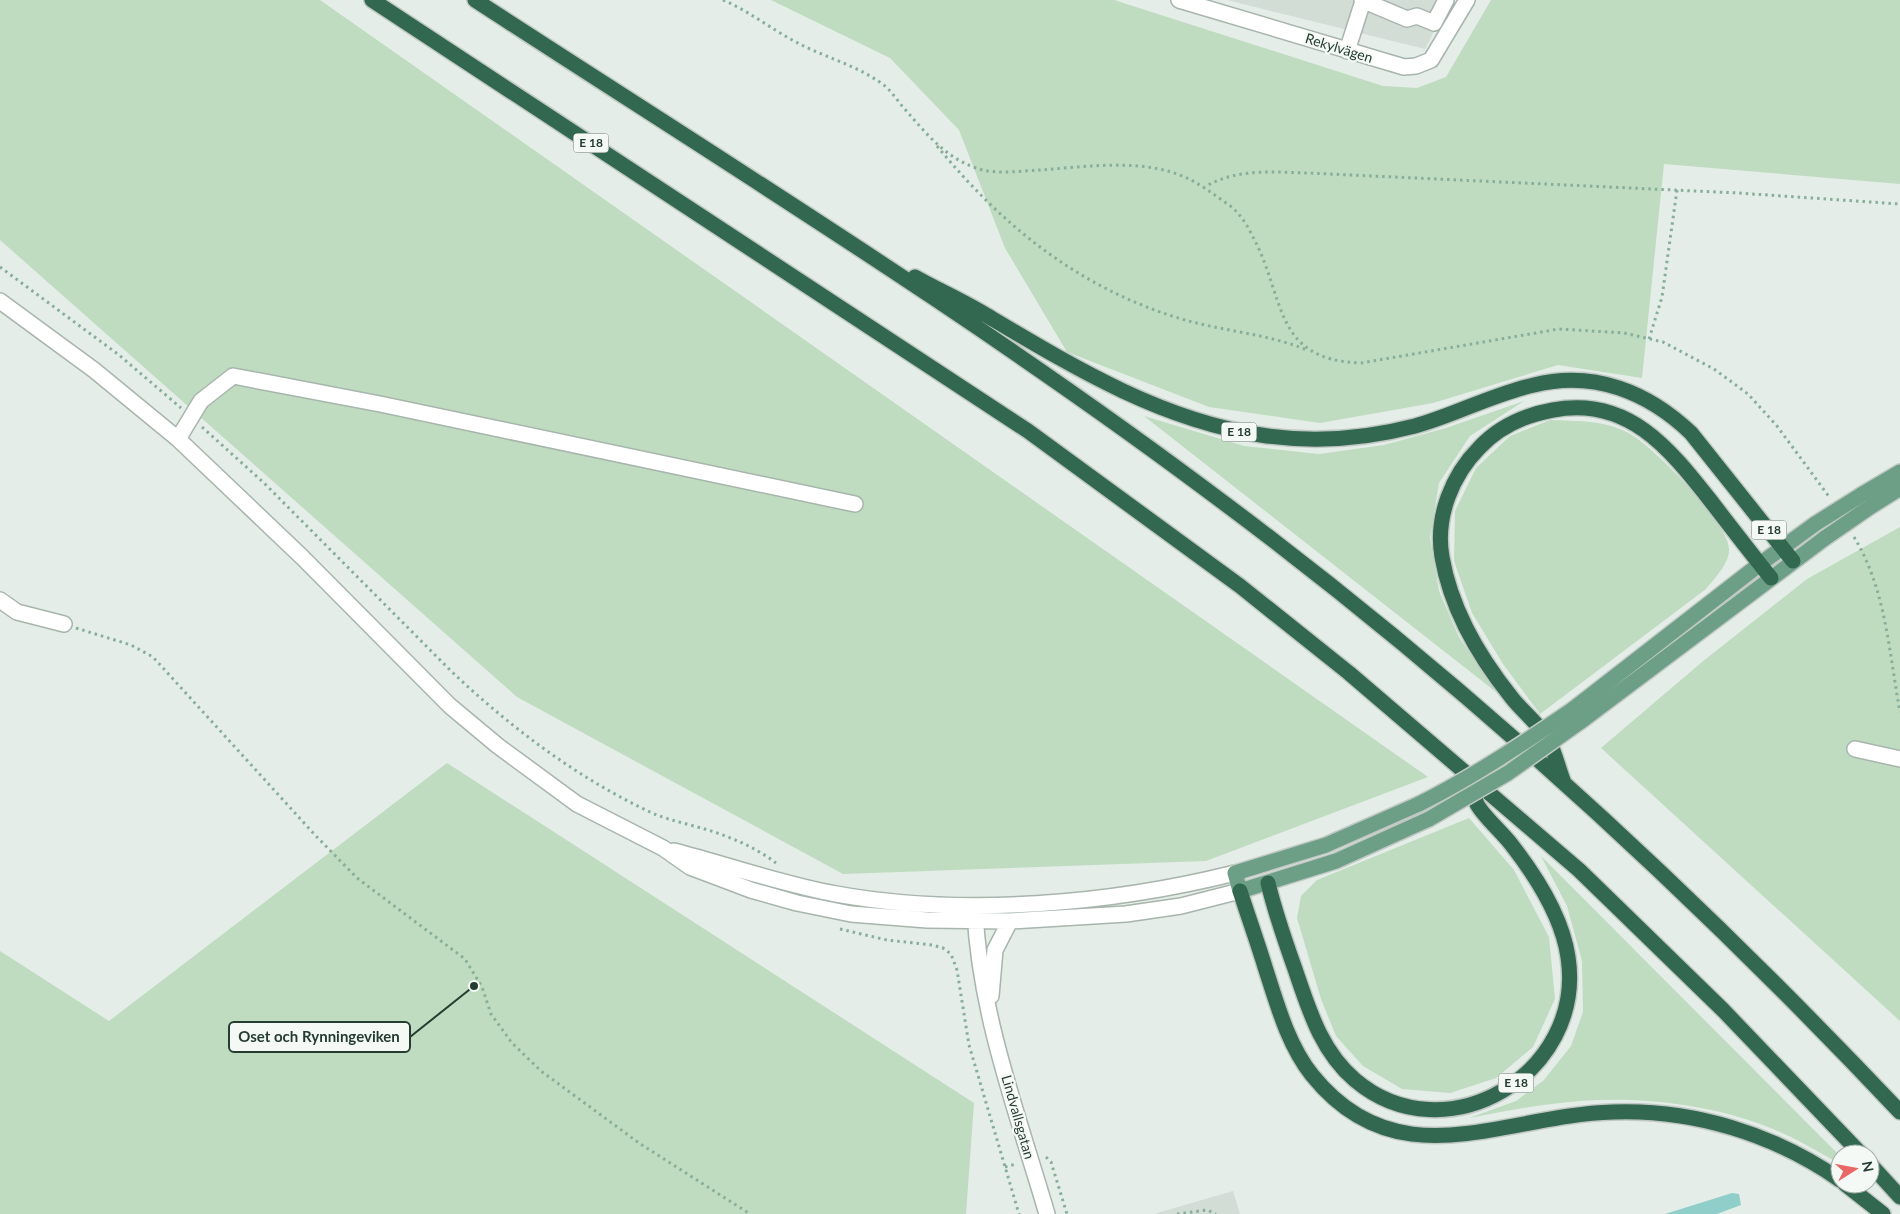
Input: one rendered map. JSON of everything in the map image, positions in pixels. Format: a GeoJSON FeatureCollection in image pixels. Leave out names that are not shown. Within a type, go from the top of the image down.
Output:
{"type":"FeatureCollection","features":[{"type":"Feature","properties":{"kind":"highway","name":"E 18"},"geometry":{"type":"LineString","coordinates":[[372,0],[902,346],[1110,489],[1240,586],[1349,673],[1585,876],[1729,1017],[1851,1144]]}},
{"type":"Feature","properties":{"kind":"highway","name":"E 18"},"geometry":{"type":"LineString","coordinates":[[475,0],[1045,374],[1218,498],[1386,629],[1563,781],[1686,895],[1780,987],[1900,1112]]}},
{"type":"Feature","properties":{"kind":"highway","name":"E 18"},"geometry":{"type":"LineString","coordinates":[[742,174],[918,279],[1072,365],[1164,409],[1220,428],[1288,438],[1339,438],[1415,426],[1511,392],[1558,380],[1583,380],[1631,391],[1666,411],[1691,432],[1793,561]]}},
{"type":"Feature","properties":{"kind":"highway","name":"E 18"},"geometry":{"type":"LineString","coordinates":[[1563,781],[1548,740],[1508,692],[1479,650],[1456,604],[1447,580],[1442,554],[1441,528],[1446,502],[1456,478],[1471,456],[1496,433],[1511,423],[1536,413],[1561,408],[1588,409],[1613,414],[1637,425],[1671,452],[1771,578]]}},
{"type":"Feature","properties":{"kind":"highway","name":"E 18"},"geometry":{"type":"LineString","coordinates":[[1268,883],[1312,1017],[1322,1041],[1337,1062],[1356,1081],[1402,1105],[1428,1109],[1455,1108],[1480,1103],[1504,1092],[1525,1076],[1543,1057],[1557,1034],[1566,1010],[1570,984],[1568,958],[1561,932],[1543,893],[1510,843],[1477,805],[1469,776]]}},
{"type":"Feature","properties":{"kind":"highway"},"geometry":{"type":"LineString","coordinates":[[1240,891],[1288,1032],[1298,1054],[1328,1093],[1346,1108],[1368,1121],[1390,1130],[1414,1136],[1439,1137],[1463,1136],[1588,1113],[1665,1114],[1715,1123],[1764,1139],[1810,1161],[1830,1174]]}},
{"type":"Feature","properties":{"kind":"highway"},"geometry":{"type":"LineString","coordinates":[[1880,1175],[1900,1197]]}},
{"type":"Feature","properties":{"kind":"highway"},"geometry":{"type":"LineString","coordinates":[[1858,1194],[1883,1214]]}},
{"type":"Feature","properties":{"kind":"main road"},"geometry":{"type":"LineString","coordinates":[[1900,472],[1864,502],[1825,538],[1576,716],[1462,783],[1419,804],[1326,845],[1235,873],[1240,891],[1336,861],[1429,819],[1508,773],[1576,716],[1760,564],[1815,524],[1864,502],[1900,488]]}},
{"type":"Feature","properties":{"kind":"main road","name":"E 18"},"geometry":{"type":"LineString","coordinates":[[1264,865],[1268,883]]}},
{"type":"Feature","properties":{"kind":"street","name":"Rekylvägen"},"geometry":{"type":"LineString","coordinates":[[1179,0],[1404,67],[1416,66],[1431,60],[1467,0]]}},
{"type":"Feature","properties":{"kind":"street"},"geometry":{"type":"LineString","coordinates":[[1347,51],[1362,0],[1407,19],[1417,16],[1434,24],[1446,0]]}},
{"type":"Feature","properties":{"kind":"street"},"geometry":{"type":"LineString","coordinates":[[0,301],[94,370],[178,439],[302,557],[464,718],[537,776],[577,804],[663,848],[690,867],[751,890],[797,903],[851,914],[927,920],[1010,921],[1126,914],[1181,906],[1240,891]]}},
{"type":"Feature","properties":{"kind":"street"},"geometry":{"type":"LineString","coordinates":[[178,439],[201,401],[233,376],[380,404],[855,504]]}},
{"type":"Feature","properties":{"kind":"street"},"geometry":{"type":"LineString","coordinates":[[0,600],[17,612],[64,624]]}},
{"type":"Feature","properties":{"kind":"street"},"geometry":{"type":"LineString","coordinates":[[1855,749],[1900,759]]}},
{"type":"Feature","properties":{"kind":"street"},"geometry":{"type":"LineString","coordinates":[[663,848],[739,871],[838,894],[912,903],[974,905],[1124,896],[1177,888],[1235,873]]}},
{"type":"Feature","properties":{"kind":"street","name":"Lindvallsgatan"},"geometry":{"type":"LineString","coordinates":[[974,905],[978,962],[990,1020],[1047,1214]]}},
{"type":"Feature","properties":{"kind":"street","name":"Lindvallsgatan"},"geometry":{"type":"LineString","coordinates":[[990,1020],[995,950],[1010,921]]}},
{"type":"Feature","properties":{"kind":"path"},"geometry":{"type":"LineString","coordinates":[[723,0],[796,43],[866,72],[887,88],[980,196],[1014,228],[1076,272],[1117,294],[1160,313],[1204,326],[1284,342],[1329,359],[1362,363],[1559,330],[1624,333],[1663,342],[1697,358],[1748,394],[1777,426],[1832,502]]}},
{"type":"Feature","properties":{"kind":"path"},"geometry":{"type":"LineString","coordinates":[[932,140],[952,157],[977,168],[1001,172],[1112,166],[1147,167],[1188,179],[1232,207],[1245,222],[1271,276],[1281,314],[1294,336],[1316,354]]}},
{"type":"Feature","properties":{"kind":"path"},"geometry":{"type":"LineString","coordinates":[[1203,188],[1212,182],[1253,172],[1345,174],[1677,190],[1900,204]]}},
{"type":"Feature","properties":{"kind":"path"},"geometry":{"type":"LineString","coordinates":[[1649,339],[1662,297],[1677,190]]}},
{"type":"Feature","properties":{"kind":"path"},"geometry":{"type":"LineString","coordinates":[[0,267],[119,355],[192,417],[264,484],[463,682],[538,745],[603,787],[649,812],[752,846],[777,864]]}},
{"type":"Feature","properties":{"kind":"path"},"geometry":{"type":"LineString","coordinates":[[1850,529],[1869,568],[1879,595],[1900,712]]}},
{"type":"Feature","properties":{"kind":"path"},"geometry":{"type":"LineString","coordinates":[[64,624],[131,645],[153,657],[315,835],[357,878],[465,958],[482,987],[491,1014],[512,1043],[540,1071],[639,1143],[750,1214]]}},
{"type":"Feature","properties":{"kind":"path"},"geometry":{"type":"LineString","coordinates":[[836,927],[887,940],[932,945],[948,950],[951,954],[957,970],[969,1045],[1019,1214]]}},
{"type":"Feature","properties":{"kind":"path"},"geometry":{"type":"LineString","coordinates":[[1177,1214],[1207,1210],[1216,1214]]}},
{"type":"Feature","properties":{"kind":"shaded area"},"geometry":{"type":"Polygon","coordinates":[[[1227,0],[1450,0],[1425,49],[1227,0]]]}},
{"type":"Feature","properties":{"kind":"shaded area"},"geometry":{"type":"Polygon","coordinates":[[[1233,1191],[1240,1214],[1154,1214],[1233,1191]]]}},
{"type":"Feature","properties":{"kind":"green space"},"geometry":{"type":"Polygon","coordinates":[[[0,0],[320,0],[1428,777],[1206,861],[843,874],[517,697],[0,240],[0,0]]]}},
{"type":"Feature","properties":{"kind":"green space"},"geometry":{"type":"Polygon","coordinates":[[[771,0],[1114,0],[1383,86],[1417,88],[1446,77],[1491,0],[1900,0],[1900,184],[1664,164],[1642,378],[1558,365],[1433,403],[1320,423],[1209,407],[1067,352],[1005,248],[959,130],[890,58],[771,0]]]}},
{"type":"Feature","properties":{"kind":"green space"},"geometry":{"type":"Polygon","coordinates":[[[1524,401],[1470,436],[1439,483],[1430,538],[1439,591],[1459,637],[1496,692],[1144,416],[1244,446],[1319,454],[1384,445],[1446,428],[1524,401]]]}},
{"type":"Feature","properties":{"kind":"green space"},"geometry":{"type":"Polygon","coordinates":[[[1550,420],[1603,424],[1613,426],[1632,435],[1657,455],[1690,488],[1718,523],[1726,538],[1729,550],[1727,561],[1706,589],[1540,714],[1503,664],[1472,613],[1454,561],[1455,511],[1476,468],[1510,436],[1550,420]]]}},
{"type":"Feature","properties":{"kind":"green space"},"geometry":{"type":"Polygon","coordinates":[[[1900,527],[1900,1021],[1601,748],[1702,662],[1807,579],[1900,527]]]}},
{"type":"Feature","properties":{"kind":"green space"},"geometry":{"type":"Polygon","coordinates":[[[447,763],[974,1103],[966,1214],[0,1214],[0,951],[109,1021],[447,763]]]}},
{"type":"Feature","properties":{"kind":"green space"},"geometry":{"type":"Polygon","coordinates":[[[1469,818],[1514,870],[1549,937],[1555,999],[1533,1047],[1496,1078],[1450,1093],[1402,1089],[1363,1066],[1336,1036],[1321,999],[1297,918],[1301,896],[1317,880],[1469,818]]]}},
{"type":"Feature","properties":{"kind":"green space"},"geometry":{"type":"Polygon","coordinates":[[[1541,856],[1830,1146],[1830,1158],[1793,1138],[1766,1126],[1737,1116],[1675,1104],[1644,1101],[1582,1101],[1531,1107],[1469,1118],[1516,1101],[1543,1081],[1571,1046],[1583,1012],[1582,961],[1567,906],[1541,856]]]}},
{"type":"Feature","properties":{"kind":"water"},"geometry":{"type":"Polygon","coordinates":[[[1732,1193],[1739,1194],[1741,1205],[1717,1214],[1665,1214],[1732,1193]]]}},
{"type":"Feature","properties":{"kind":"place","name":"Oset och Rynningeviken"},"geometry":{"type":"Point","coordinates":[474,986]}}]}
